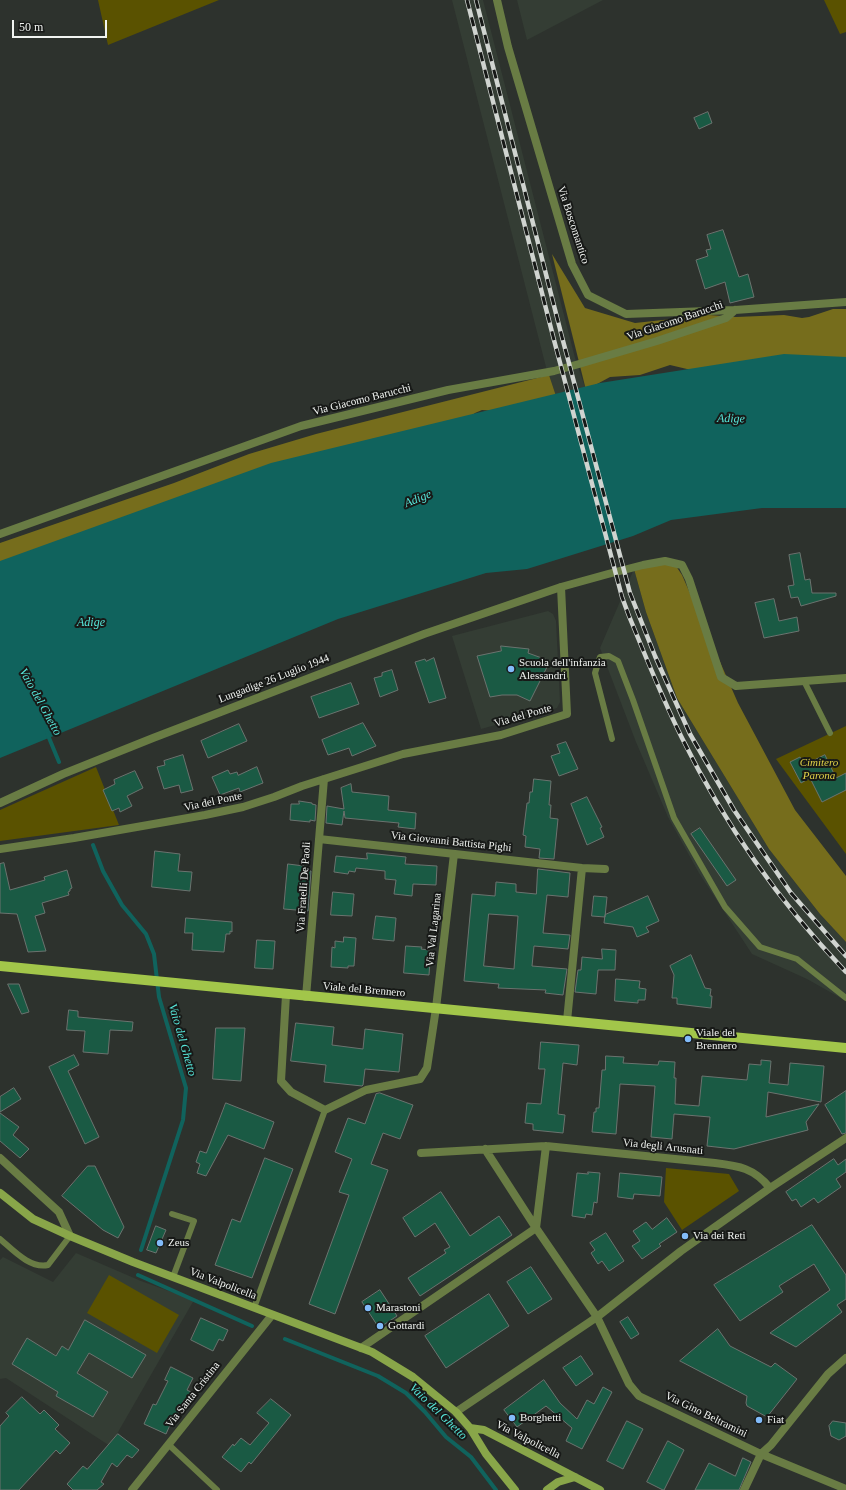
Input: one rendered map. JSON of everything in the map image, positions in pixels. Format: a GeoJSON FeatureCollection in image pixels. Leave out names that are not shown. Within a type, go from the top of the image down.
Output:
{"type":"FeatureCollection","features":[{"type":"Feature","properties":{"kind":"main road","name":"Viale del Brennero"},"geometry":{"type":"LineString","coordinates":[[0,966],[306,997],[436,1008],[846,1048]]}},
{"type":"Feature","properties":{"kind":"main road","name":"Via Valpolicella"},"geometry":{"type":"LineString","coordinates":[[0,1193],[33,1219],[70,1236],[173,1277],[372,1352],[413,1377],[456,1412],[470,1428],[486,1454],[515,1490]]}},
{"type":"Feature","properties":{"kind":"main road","name":"Via Valpolicella"},"geometry":{"type":"LineString","coordinates":[[470,1428],[484,1430],[600,1490]]}},
{"type":"Feature","properties":{"kind":"main road"},"geometry":{"type":"LineString","coordinates":[[548,1490],[558,1482],[574,1477]]}},
{"type":"Feature","properties":{"kind":"street","name":"Via Boscomantico"},"geometry":{"type":"LineString","coordinates":[[497,0],[508,47],[572,264],[588,295],[626,314],[735,310],[846,302]]}},
{"type":"Feature","properties":{"kind":"street","name":"Via Giacomo Barucchi"},"geometry":{"type":"LineString","coordinates":[[0,534],[301,426],[448,390],[554,371],[573,366],[657,341],[726,318],[735,310]]}},
{"type":"Feature","properties":{"kind":"street"},"geometry":{"type":"LineString","coordinates":[[561,587],[643,565],[665,561],[682,565],[689,578],[721,677],[736,686],[846,678]]}},
{"type":"Feature","properties":{"kind":"street","name":"Lungadige 26 Luglio 1944"},"geometry":{"type":"LineString","coordinates":[[0,803],[63,774],[424,634],[561,587]]}},
{"type":"Feature","properties":{"kind":"street","name":"Via del Ponte"},"geometry":{"type":"LineString","coordinates":[[0,849],[110,832],[243,807],[403,754],[501,735],[567,714],[561,587]]}},
{"type":"Feature","properties":{"kind":"street","name":"Via Fratelli De Paoli"},"geometry":{"type":"LineString","coordinates":[[306,997],[324,779]]}},
{"type":"Feature","properties":{"kind":"street","name":"Via Giovanni Battista Pighi"},"geometry":{"type":"LineString","coordinates":[[319,839],[582,868],[604,869]]}},
{"type":"Feature","properties":{"kind":"street","name":"Via Val Lagarina"},"geometry":{"type":"LineString","coordinates":[[326,1110],[366,1090],[420,1079],[427,1068],[436,1008],[454,854]]}},
{"type":"Feature","properties":{"kind":"street"},"geometry":{"type":"LineString","coordinates":[[567,1021],[582,868]]}},
{"type":"Feature","properties":{"kind":"street"},"geometry":{"type":"LineString","coordinates":[[286,995],[281,1081],[291,1092],[326,1110]]}},
{"type":"Feature","properties":{"kind":"street"},"geometry":{"type":"LineString","coordinates":[[456,1412],[597,1317],[681,1251],[770,1188],[846,1138]]}},
{"type":"Feature","properties":{"kind":"street"},"geometry":{"type":"LineString","coordinates":[[361,1348],[536,1228],[546,1146]]}},
{"type":"Feature","properties":{"kind":"street","name":"Via degli Arusnati"},"geometry":{"type":"LineString","coordinates":[[421,1153],[546,1146],[736,1165],[750,1170],[763,1179],[770,1188]]}},
{"type":"Feature","properties":{"kind":"street"},"geometry":{"type":"LineString","coordinates":[[486,1149],[536,1228],[597,1317]]}},
{"type":"Feature","properties":{"kind":"street"},"geometry":{"type":"LineString","coordinates":[[0,1158],[59,1212],[70,1236]]}},
{"type":"Feature","properties":{"kind":"street","name":"Via Santa Cristina"},"geometry":{"type":"LineString","coordinates":[[132,1490],[272,1315]]}},
{"type":"Feature","properties":{"kind":"street","name":"Via Gino Beltramini"},"geometry":{"type":"LineString","coordinates":[[597,1317],[629,1384],[639,1396],[761,1454],[846,1489]]}},
{"type":"Feature","properties":{"kind":"street"},"geometry":{"type":"LineString","coordinates":[[744,1490],[761,1454],[771,1445],[828,1374],[846,1358]]}},
{"type":"Feature","properties":{"kind":"lane"},"geometry":{"type":"LineString","coordinates":[[612,739],[595,672],[600,657],[609,656],[618,662],[674,818],[725,907],[760,948],[797,959],[846,998]]}},
{"type":"Feature","properties":{"kind":"lane"},"geometry":{"type":"LineString","coordinates":[[804,681],[830,734]]}},
{"type":"Feature","properties":{"kind":"lane"},"geometry":{"type":"LineString","coordinates":[[254,1308],[326,1110]]}},
{"type":"Feature","properties":{"kind":"lane"},"geometry":{"type":"LineString","coordinates":[[172,1214],[194,1221],[173,1277]]}},
{"type":"Feature","properties":{"kind":"lane"},"geometry":{"type":"LineString","coordinates":[[0,1239],[30,1262],[41,1266],[48,1265],[70,1236]]}},
{"type":"Feature","properties":{"kind":"lane"},"geometry":{"type":"LineString","coordinates":[[168,1444],[217,1490]]}},
{"type":"Feature","properties":{"kind":"shaded area"},"geometry":{"type":"Polygon","coordinates":[[[452,0],[483,0],[575,358],[586,390],[557,399],[546,367],[452,0]]]}},
{"type":"Feature","properties":{"kind":"shaded area"},"geometry":{"type":"Polygon","coordinates":[[[517,0],[603,0],[527,40],[517,0]]]}},
{"type":"Feature","properties":{"kind":"shaded area"},"geometry":{"type":"Polygon","coordinates":[[[552,254],[585,308],[635,323],[709,315],[736,317],[784,315],[802,318],[833,309],[846,309],[846,359],[718,373],[670,365],[640,375],[610,377],[586,390],[552,254]]]}},
{"type":"Feature","properties":{"kind":"shaded area"},"geometry":{"type":"Polygon","coordinates":[[[549,375],[557,399],[496,411],[482,410],[469,418],[0,575],[0,543],[174,483],[249,454],[316,434],[549,375]]]}},
{"type":"Feature","properties":{"kind":"shaded area"},"geometry":{"type":"Polygon","coordinates":[[[672,560],[682,575],[738,703],[795,810],[846,876],[846,942],[820,914],[769,849],[677,698],[646,612],[634,569],[672,560]]]}},
{"type":"Feature","properties":{"kind":"shaded area"},"geometry":{"type":"Polygon","coordinates":[[[634,569],[646,612],[677,698],[769,849],[820,914],[846,942],[846,1001],[807,979],[752,954],[699,873],[668,817],[636,742],[600,648],[634,569]]]}},
{"type":"Feature","properties":{"kind":"shaded area","name":"Scuola dell'infanzia Alessandri"},"geometry":{"type":"Polygon","coordinates":[[[548,611],[553,614],[556,621],[560,702],[557,708],[481,729],[452,636],[548,611]]]}},
{"type":"Feature","properties":{"kind":"shaded area"},"geometry":{"type":"Polygon","coordinates":[[[76,1253],[141,1281],[194,1300],[110,1446],[6,1378],[0,1379],[0,1260],[3,1257],[53,1282],[76,1253]]]}},
{"type":"Feature","properties":{"kind":"green space"},"geometry":{"type":"Polygon","coordinates":[[[98,0],[219,0],[108,45],[98,0]]]}},
{"type":"Feature","properties":{"kind":"green space"},"geometry":{"type":"Polygon","coordinates":[[[824,0],[846,0],[846,32],[840,34],[824,0]]]}},
{"type":"Feature","properties":{"kind":"green space","name":"Cimitero Parona"},"geometry":{"type":"Polygon","coordinates":[[[846,726],[846,854],[776,759],[846,726]]]}},
{"type":"Feature","properties":{"kind":"green space"},"geometry":{"type":"Polygon","coordinates":[[[96,767],[119,825],[0,841],[0,810],[96,767]]]}},
{"type":"Feature","properties":{"kind":"green space"},"geometry":{"type":"Polygon","coordinates":[[[666,1168],[729,1174],[739,1191],[682,1230],[664,1202],[666,1168]]]}},
{"type":"Feature","properties":{"kind":"green space"},"geometry":{"type":"Polygon","coordinates":[[[109,1275],[179,1315],[157,1353],[87,1313],[109,1275]]]}},
{"type":"Feature","properties":{"kind":"water","name":"Adige"},"geometry":{"type":"Polygon","coordinates":[[[784,354],[846,357],[846,508],[762,508],[671,520],[633,536],[527,569],[486,573],[338,619],[0,758],[0,561],[271,463],[600,383],[784,354]]]}},
{"type":"Feature","properties":{"kind":"building"},"geometry":{"type":"Polygon","coordinates":[[[708,112],[712,123],[699,129],[694,118],[708,112]]]}},
{"type":"Feature","properties":{"kind":"building"},"geometry":{"type":"Polygon","coordinates":[[[723,230],[739,277],[748,274],[754,297],[730,303],[725,282],[705,289],[696,260],[708,256],[706,250],[711,249],[707,235],[723,230]]]}},
{"type":"Feature","properties":{"kind":"building"},"geometry":{"type":"Polygon","coordinates":[[[800,553],[805,580],[810,579],[812,593],[836,593],[836,596],[801,606],[798,597],[791,598],[788,586],[794,585],[789,555],[800,553]]]}},
{"type":"Feature","properties":{"kind":"building"},"geometry":{"type":"Polygon","coordinates":[[[774,599],[779,621],[797,617],[799,631],[764,638],[755,603],[774,599]]]}},
{"type":"Feature","properties":{"kind":"building"},"geometry":{"type":"Polygon","coordinates":[[[501,646],[529,649],[528,653],[550,661],[530,701],[517,695],[490,697],[477,656],[501,651],[501,646]]]}},
{"type":"Feature","properties":{"kind":"building"},"geometry":{"type":"Polygon","coordinates":[[[434,658],[446,698],[429,703],[415,662],[425,659],[426,661],[434,658]]]}},
{"type":"Feature","properties":{"kind":"building"},"geometry":{"type":"Polygon","coordinates":[[[392,670],[398,690],[380,697],[374,678],[382,676],[382,673],[392,670]]]}},
{"type":"Feature","properties":{"kind":"building"},"geometry":{"type":"Polygon","coordinates":[[[351,683],[359,704],[319,718],[311,697],[351,683]]]}},
{"type":"Feature","properties":{"kind":"building"},"geometry":{"type":"Polygon","coordinates":[[[363,723],[376,746],[352,756],[349,748],[328,755],[322,740],[363,723]]]}},
{"type":"Feature","properties":{"kind":"building"},"geometry":{"type":"Polygon","coordinates":[[[239,724],[247,741],[208,758],[201,741],[239,724]]]}},
{"type":"Feature","properties":{"kind":"building"},"geometry":{"type":"Polygon","coordinates":[[[566,742],[578,769],[559,776],[551,756],[560,753],[557,745],[566,742]]]}},
{"type":"Feature","properties":{"kind":"building"},"geometry":{"type":"Polygon","coordinates":[[[183,755],[193,790],[181,793],[179,785],[164,789],[157,767],[165,765],[164,761],[183,755]]]}},
{"type":"Feature","properties":{"kind":"building"},"geometry":{"type":"Polygon","coordinates":[[[825,755],[836,778],[846,773],[846,790],[822,802],[810,778],[801,783],[790,762],[800,757],[804,765],[825,755]]]}},
{"type":"Feature","properties":{"kind":"building"},"geometry":{"type":"Polygon","coordinates":[[[257,767],[263,783],[240,792],[239,788],[220,795],[212,777],[228,770],[230,774],[237,772],[238,775],[257,767]]]}},
{"type":"Feature","properties":{"kind":"building"},"geometry":{"type":"Polygon","coordinates":[[[135,771],[143,788],[127,796],[132,806],[120,812],[119,808],[112,811],[103,790],[115,784],[114,780],[135,771]]]}},
{"type":"Feature","properties":{"kind":"building"},"geometry":{"type":"Polygon","coordinates":[[[534,779],[551,781],[549,805],[551,805],[550,818],[558,819],[554,859],[539,858],[540,849],[525,847],[526,836],[523,835],[527,803],[529,803],[530,792],[532,792],[534,779]]]}},
{"type":"Feature","properties":{"kind":"building"},"geometry":{"type":"Polygon","coordinates":[[[351,784],[352,792],[389,796],[388,810],[416,813],[415,829],[398,827],[399,823],[345,818],[344,811],[342,825],[326,823],[327,806],[344,809],[341,788],[351,784]]]}},
{"type":"Feature","properties":{"kind":"building"},"geometry":{"type":"Polygon","coordinates":[[[587,797],[602,827],[600,828],[604,837],[587,845],[571,804],[587,797]]]}},
{"type":"Feature","properties":{"kind":"building"},"geometry":{"type":"Polygon","coordinates":[[[299,801],[316,805],[315,821],[290,820],[291,804],[299,804],[299,801]]]}},
{"type":"Feature","properties":{"kind":"building"},"geometry":{"type":"Polygon","coordinates":[[[700,828],[736,880],[727,886],[691,834],[700,828]]]}},
{"type":"Feature","properties":{"kind":"building"},"geometry":{"type":"Polygon","coordinates":[[[155,851],[180,854],[178,871],[192,872],[190,891],[152,887],[155,851]]]}},
{"type":"Feature","properties":{"kind":"building"},"geometry":{"type":"Polygon","coordinates":[[[367,853],[406,857],[405,864],[437,866],[436,885],[413,884],[412,896],[394,894],[396,880],[385,879],[385,871],[356,868],[355,872],[349,871],[348,874],[334,872],[336,856],[367,859],[367,853]]]}},
{"type":"Feature","properties":{"kind":"building"},"geometry":{"type":"Polygon","coordinates":[[[4,863],[10,890],[45,880],[44,877],[67,870],[72,888],[68,892],[69,895],[42,903],[45,913],[35,916],[46,951],[28,952],[17,914],[0,913],[0,864],[4,863]]]}},
{"type":"Feature","properties":{"kind":"building"},"geometry":{"type":"Polygon","coordinates":[[[288,864],[304,866],[304,871],[311,871],[308,911],[284,909],[288,864]]]}},
{"type":"Feature","properties":{"kind":"building"},"geometry":{"type":"Polygon","coordinates":[[[538,869],[570,873],[568,897],[547,895],[543,933],[570,935],[568,949],[534,946],[532,966],[567,969],[563,995],[545,993],[546,990],[498,988],[499,984],[464,981],[472,894],[495,896],[496,882],[516,884],[516,892],[536,894],[538,869]],[[489,914],[484,966],[514,969],[518,916],[489,914]]]}},
{"type":"Feature","properties":{"kind":"building"},"geometry":{"type":"Polygon","coordinates":[[[333,892],[354,894],[352,916],[331,915],[333,892]]]}},
{"type":"Feature","properties":{"kind":"building"},"geometry":{"type":"Polygon","coordinates":[[[594,896],[607,897],[605,917],[592,916],[594,896]]]}},
{"type":"Feature","properties":{"kind":"building"},"geometry":{"type":"Polygon","coordinates":[[[648,896],[659,921],[646,927],[649,932],[637,937],[633,927],[604,923],[605,915],[648,896]]]}},
{"type":"Feature","properties":{"kind":"building"},"geometry":{"type":"Polygon","coordinates":[[[376,916],[396,918],[394,941],[373,939],[376,916]]]}},
{"type":"Feature","properties":{"kind":"building"},"geometry":{"type":"Polygon","coordinates":[[[186,918],[232,922],[232,932],[230,931],[230,934],[226,934],[224,952],[192,950],[193,933],[185,933],[186,918]]]}},
{"type":"Feature","properties":{"kind":"building"},"geometry":{"type":"Polygon","coordinates":[[[344,937],[356,938],[354,966],[348,966],[348,968],[331,967],[332,947],[335,948],[335,941],[343,942],[344,937]]]}},
{"type":"Feature","properties":{"kind":"building"},"geometry":{"type":"Polygon","coordinates":[[[257,940],[275,941],[273,969],[255,968],[257,940]]]}},
{"type":"Feature","properties":{"kind":"building"},"geometry":{"type":"Polygon","coordinates":[[[406,946],[422,947],[421,949],[429,950],[429,975],[404,973],[406,946]]]}},
{"type":"Feature","properties":{"kind":"building"},"geometry":{"type":"Polygon","coordinates":[[[602,949],[616,950],[615,970],[598,970],[596,994],[575,992],[578,970],[581,970],[582,957],[602,959],[602,949]]]}},
{"type":"Feature","properties":{"kind":"building"},"geometry":{"type":"Polygon","coordinates":[[[691,955],[705,988],[711,989],[711,1008],[677,1004],[677,998],[672,998],[674,975],[670,966],[691,955]]]}},
{"type":"Feature","properties":{"kind":"building"},"geometry":{"type":"Polygon","coordinates":[[[616,979],[640,981],[639,988],[646,989],[645,1000],[638,1000],[638,1003],[615,1001],[616,979]]]}},
{"type":"Feature","properties":{"kind":"building"},"geometry":{"type":"Polygon","coordinates":[[[8,984],[19,984],[29,1012],[22,1014],[8,984]]]}},
{"type":"Feature","properties":{"kind":"building"},"geometry":{"type":"Polygon","coordinates":[[[69,1010],[78,1011],[78,1017],[133,1022],[132,1031],[110,1030],[108,1054],[83,1052],[85,1031],[67,1030],[69,1010]]]}},
{"type":"Feature","properties":{"kind":"building"},"geometry":{"type":"Polygon","coordinates":[[[296,1023],[334,1027],[332,1045],[363,1049],[365,1029],[403,1034],[399,1072],[365,1069],[362,1086],[324,1082],[326,1065],[291,1061],[296,1023]]]}},
{"type":"Feature","properties":{"kind":"building"},"geometry":{"type":"Polygon","coordinates":[[[216,1028],[245,1028],[241,1081],[213,1079],[216,1028]]]}},
{"type":"Feature","properties":{"kind":"building"},"geometry":{"type":"Polygon","coordinates":[[[541,1042],[579,1045],[577,1065],[563,1063],[558,1114],[565,1115],[563,1133],[533,1130],[533,1124],[525,1123],[527,1103],[541,1104],[545,1069],[539,1069],[541,1042]]]}},
{"type":"Feature","properties":{"kind":"building"},"geometry":{"type":"Polygon","coordinates":[[[74,1055],[79,1065],[68,1071],[99,1137],[85,1144],[49,1067],[74,1055]]]}},
{"type":"Feature","properties":{"kind":"building"},"geometry":{"type":"Polygon","coordinates":[[[606,1056],[624,1057],[623,1063],[658,1065],[659,1061],[675,1062],[675,1104],[699,1106],[702,1076],[747,1080],[749,1064],[761,1065],[761,1060],[771,1061],[769,1083],[788,1085],[790,1063],[824,1066],[821,1102],[768,1092],[766,1117],[819,1104],[806,1122],[808,1130],[734,1149],[707,1146],[710,1117],[674,1114],[672,1139],[651,1137],[655,1086],[620,1084],[616,1134],[592,1132],[594,1112],[596,1112],[596,1108],[599,1108],[602,1070],[605,1070],[606,1056]]]}},
{"type":"Feature","properties":{"kind":"building"},"geometry":{"type":"Polygon","coordinates":[[[14,1088],[21,1099],[0,1112],[0,1097],[14,1088]]]}},
{"type":"Feature","properties":{"kind":"building"},"geometry":{"type":"Polygon","coordinates":[[[846,1091],[846,1133],[842,1134],[825,1105],[846,1091]]]}},
{"type":"Feature","properties":{"kind":"building"},"geometry":{"type":"Polygon","coordinates":[[[380,1093],[413,1105],[400,1139],[383,1133],[371,1164],[388,1170],[335,1314],[309,1304],[349,1195],[339,1192],[352,1159],[335,1152],[348,1118],[365,1124],[376,1094],[380,1093]]]}},
{"type":"Feature","properties":{"kind":"building"},"geometry":{"type":"Polygon","coordinates":[[[226,1103],[274,1122],[264,1149],[228,1135],[206,1176],[197,1173],[200,1164],[196,1162],[200,1151],[206,1153],[226,1103]]]}},
{"type":"Feature","properties":{"kind":"building"},"geometry":{"type":"Polygon","coordinates":[[[0,1113],[19,1127],[13,1135],[29,1149],[20,1158],[0,1141],[0,1113]]]}},
{"type":"Feature","properties":{"kind":"building"},"geometry":{"type":"Polygon","coordinates":[[[265,1158],[293,1169],[252,1278],[215,1265],[232,1219],[240,1222],[265,1158]]]}},
{"type":"Feature","properties":{"kind":"building"},"geometry":{"type":"Polygon","coordinates":[[[834,1159],[838,1165],[846,1159],[846,1172],[836,1179],[841,1187],[818,1203],[814,1198],[801,1207],[796,1199],[792,1201],[786,1192],[834,1159]]]}},
{"type":"Feature","properties":{"kind":"building"},"geometry":{"type":"Polygon","coordinates":[[[88,1166],[95,1166],[124,1227],[118,1238],[103,1230],[62,1196],[88,1166]]]}},
{"type":"Feature","properties":{"kind":"building"},"geometry":{"type":"Polygon","coordinates":[[[588,1172],[600,1173],[597,1203],[594,1202],[592,1215],[586,1214],[585,1218],[572,1216],[577,1173],[588,1174],[588,1172]]]}},
{"type":"Feature","properties":{"kind":"building"},"geometry":{"type":"Polygon","coordinates":[[[620,1173],[662,1177],[660,1196],[634,1194],[633,1199],[618,1197],[620,1173]]]}},
{"type":"Feature","properties":{"kind":"building"},"geometry":{"type":"Polygon","coordinates":[[[441,1192],[470,1236],[499,1216],[512,1235],[420,1296],[408,1278],[446,1253],[444,1250],[450,1247],[435,1223],[415,1237],[403,1218],[441,1192]]]}},
{"type":"Feature","properties":{"kind":"building"},"geometry":{"type":"Polygon","coordinates":[[[667,1218],[677,1232],[659,1244],[661,1246],[642,1259],[632,1246],[640,1241],[633,1231],[646,1222],[652,1229],[667,1218]]]}},
{"type":"Feature","properties":{"kind":"building"},"geometry":{"type":"Polygon","coordinates":[[[812,1225],[846,1275],[846,1299],[837,1305],[842,1312],[796,1347],[770,1333],[830,1290],[814,1264],[779,1286],[783,1292],[740,1321],[714,1285],[812,1225]]]}},
{"type":"Feature","properties":{"kind":"building"},"geometry":{"type":"Polygon","coordinates":[[[156,1226],[166,1230],[156,1253],[147,1250],[156,1226]]]}},
{"type":"Feature","properties":{"kind":"building"},"geometry":{"type":"Polygon","coordinates":[[[606,1233],[624,1261],[609,1271],[602,1261],[598,1264],[591,1253],[595,1250],[590,1243],[606,1233]]]}},
{"type":"Feature","properties":{"kind":"building"},"geometry":{"type":"Polygon","coordinates":[[[531,1267],[552,1299],[528,1314],[507,1282],[531,1267]]]}},
{"type":"Feature","properties":{"kind":"building"},"geometry":{"type":"Polygon","coordinates":[[[380,1290],[397,1316],[379,1328],[362,1302],[380,1290]]]}},
{"type":"Feature","properties":{"kind":"building"},"geometry":{"type":"Polygon","coordinates":[[[489,1294],[509,1326],[446,1368],[425,1336],[489,1294]]]}},
{"type":"Feature","properties":{"kind":"building"},"geometry":{"type":"Polygon","coordinates":[[[628,1317],[639,1334],[631,1339],[620,1322],[628,1317]]]}},
{"type":"Feature","properties":{"kind":"building"},"geometry":{"type":"Polygon","coordinates":[[[201,1318],[228,1330],[223,1341],[219,1339],[213,1351],[191,1340],[201,1318]]]}},
{"type":"Feature","properties":{"kind":"building"},"geometry":{"type":"Polygon","coordinates":[[[85,1320],[146,1355],[132,1378],[89,1353],[77,1373],[108,1392],[93,1417],[56,1396],[58,1392],[12,1364],[27,1338],[56,1356],[62,1346],[68,1350],[85,1320]]]}},
{"type":"Feature","properties":{"kind":"building"},"geometry":{"type":"Polygon","coordinates":[[[718,1329],[730,1346],[771,1367],[775,1363],[797,1379],[767,1417],[747,1406],[747,1396],[680,1361],[718,1329]]]}},
{"type":"Feature","properties":{"kind":"building"},"geometry":{"type":"Polygon","coordinates":[[[581,1356],[593,1374],[576,1386],[563,1368],[581,1356]]]}},
{"type":"Feature","properties":{"kind":"building"},"geometry":{"type":"Polygon","coordinates":[[[171,1367],[193,1378],[187,1390],[191,1392],[187,1401],[184,1400],[172,1426],[170,1425],[166,1434],[144,1424],[153,1404],[156,1405],[168,1381],[165,1380],[171,1367]]]}},
{"type":"Feature","properties":{"kind":"building"},"geometry":{"type":"Polygon","coordinates":[[[544,1380],[560,1403],[577,1419],[587,1400],[594,1404],[603,1387],[612,1392],[582,1449],[566,1441],[572,1428],[546,1406],[517,1427],[504,1410],[544,1380]]]}},
{"type":"Feature","properties":{"kind":"building"},"geometry":{"type":"Polygon","coordinates":[[[22,1397],[40,1414],[44,1410],[59,1425],[55,1429],[70,1443],[60,1454],[56,1450],[19,1490],[0,1490],[0,1426],[9,1416],[6,1413],[22,1397]]]}},
{"type":"Feature","properties":{"kind":"building"},"geometry":{"type":"Polygon","coordinates":[[[271,1399],[291,1415],[251,1464],[249,1462],[241,1472],[222,1457],[233,1444],[234,1446],[241,1438],[250,1445],[269,1423],[257,1413],[271,1399]]]}},
{"type":"Feature","properties":{"kind":"building"},"geometry":{"type":"Polygon","coordinates":[[[627,1421],[643,1429],[623,1469],[607,1461],[627,1421]]]}},
{"type":"Feature","properties":{"kind":"building"},"geometry":{"type":"Polygon","coordinates":[[[833,1421],[846,1423],[846,1436],[839,1440],[831,1436],[829,1426],[833,1421]]]}},
{"type":"Feature","properties":{"kind":"building"},"geometry":{"type":"Polygon","coordinates":[[[118,1434],[139,1450],[132,1458],[127,1455],[117,1467],[112,1463],[101,1482],[104,1484],[97,1490],[73,1490],[67,1484],[83,1466],[87,1469],[118,1434]]]}},
{"type":"Feature","properties":{"kind":"building"},"geometry":{"type":"Polygon","coordinates":[[[668,1441],[684,1450],[663,1490],[647,1482],[668,1441]]]}},
{"type":"Feature","properties":{"kind":"building"},"geometry":{"type":"Polygon","coordinates":[[[743,1458],[751,1462],[739,1490],[695,1490],[709,1463],[735,1476],[743,1458]]]}},
{"type":"Feature","properties":{"kind":"waterway","name":"Vaio del Ghetto"},"geometry":{"type":"LineString","coordinates":[[47,733],[59,762]]}},
{"type":"Feature","properties":{"kind":"waterway","name":"Vaio del Ghetto"},"geometry":{"type":"LineString","coordinates":[[93,845],[103,871],[122,905],[146,934],[154,954],[159,997],[186,1088],[183,1120],[141,1250]]}},
{"type":"Feature","properties":{"kind":"waterway","name":"Vaio del Ghetto"},"geometry":{"type":"LineString","coordinates":[[138,1275],[252,1326]]}},
{"type":"Feature","properties":{"kind":"waterway","name":"Vaio del Ghetto"},"geometry":{"type":"LineString","coordinates":[[285,1339],[378,1376],[406,1393],[425,1412],[446,1437],[471,1457],[496,1490]]}},
{"type":"Feature","properties":{"kind":"railway"},"geometry":{"type":"LineString","coordinates":[[467,0],[554,340],[622,597],[629,616],[675,723],[698,770],[716,801],[755,861],[776,890],[798,918],[846,972]]}},
{"type":"Feature","properties":{"kind":"railway"},"geometry":{"type":"LineString","coordinates":[[476,0],[562,337],[630,593],[655,656],[690,734],[734,810],[791,893],[846,956]]}},
{"type":"Feature","properties":{"kind":"place","name":"Scuola dell'infanzia Alessandri"},"geometry":{"type":"Point","coordinates":[511,669]}},
{"type":"Feature","properties":{"kind":"place","name":"Viale del Brennero"},"geometry":{"type":"Point","coordinates":[688,1039]}},
{"type":"Feature","properties":{"kind":"place","name":"Via dei Reti"},"geometry":{"type":"Point","coordinates":[685,1236]}},
{"type":"Feature","properties":{"kind":"place","name":"Zeus"},"geometry":{"type":"Point","coordinates":[160,1243]}},
{"type":"Feature","properties":{"kind":"place","name":"Marastoni"},"geometry":{"type":"Point","coordinates":[368,1308]}},
{"type":"Feature","properties":{"kind":"place","name":"Gottardi"},"geometry":{"type":"Point","coordinates":[380,1326]}},
{"type":"Feature","properties":{"kind":"place","name":"Borghetti"},"geometry":{"type":"Point","coordinates":[512,1418]}},
{"type":"Feature","properties":{"kind":"place","name":"Fiat"},"geometry":{"type":"Point","coordinates":[759,1420]}}]}
